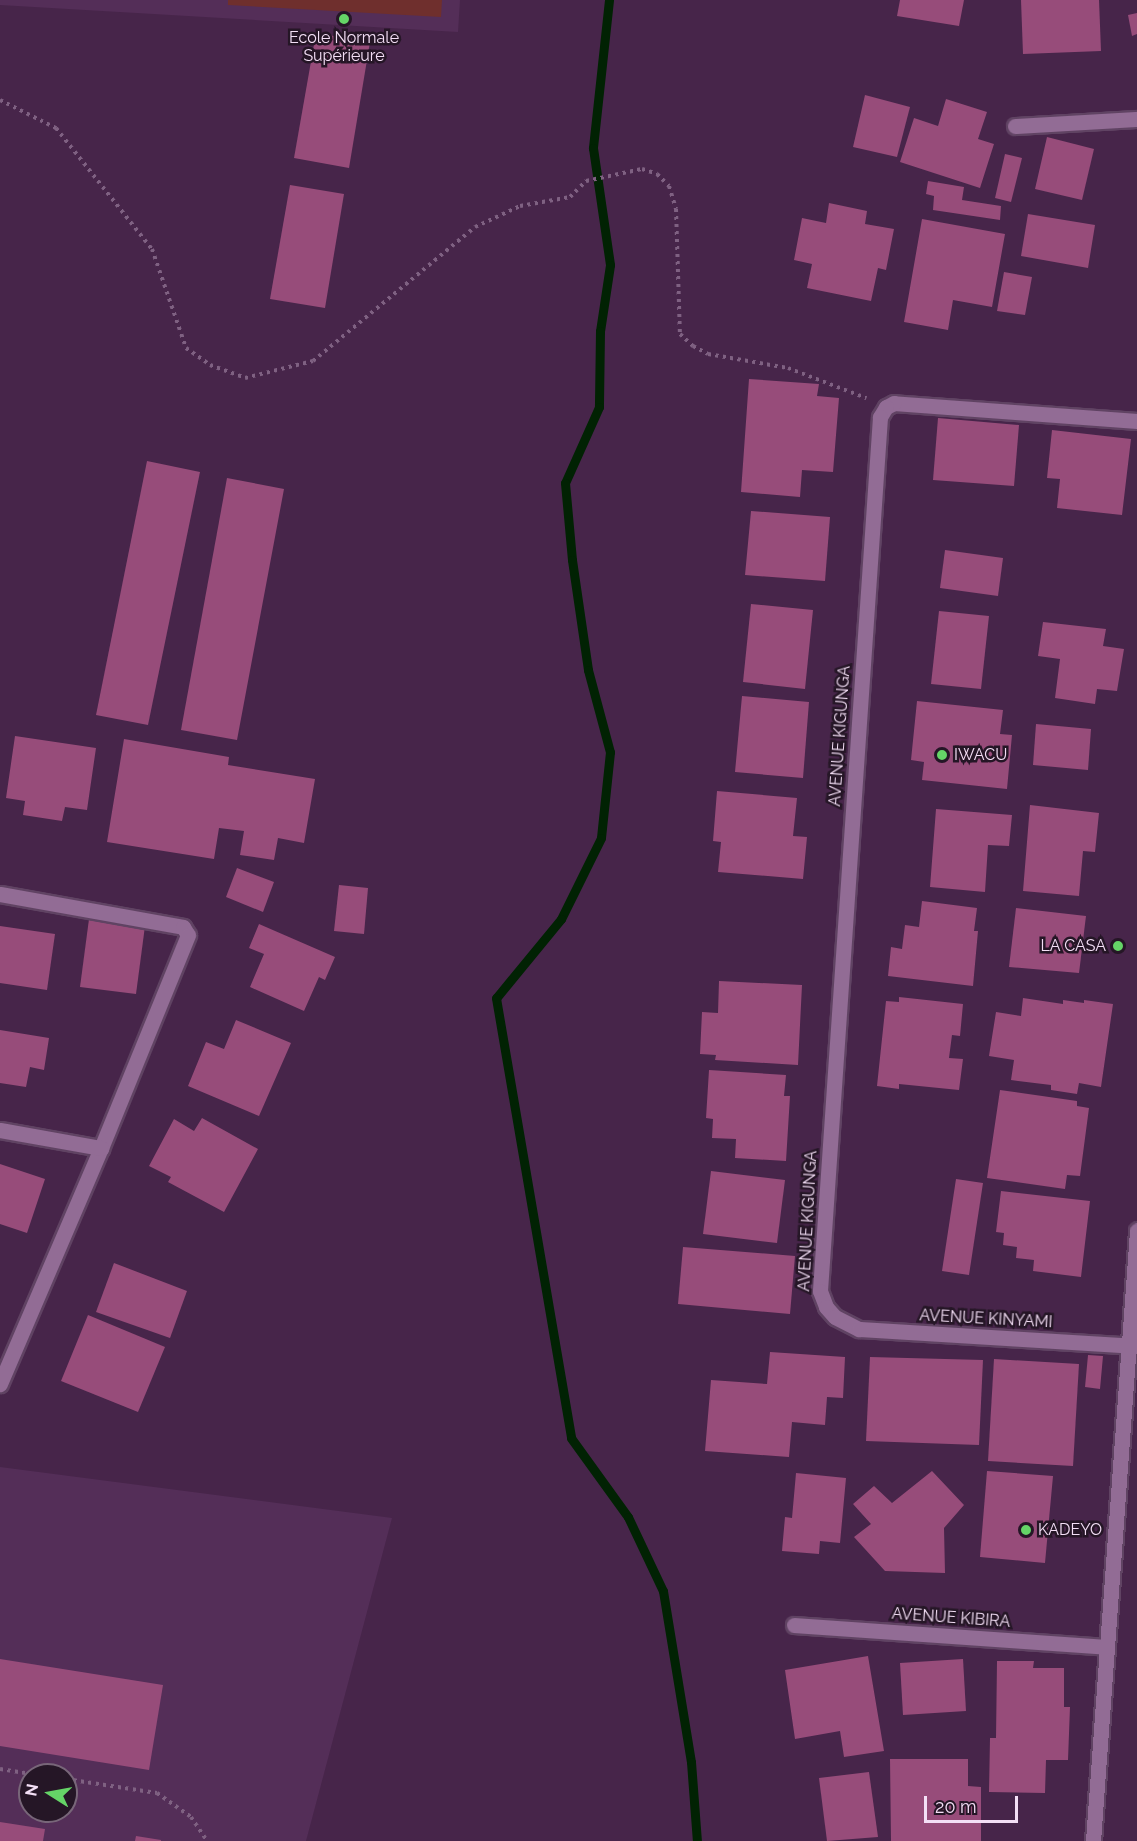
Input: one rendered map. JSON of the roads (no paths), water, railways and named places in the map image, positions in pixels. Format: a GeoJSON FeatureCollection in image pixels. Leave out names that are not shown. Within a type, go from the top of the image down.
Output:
{"type":"FeatureCollection","features":[{"type":"Feature","properties":{"kind":"street"},"geometry":{"type":"LineString","coordinates":[[1015,126],[1137,119]]}},
{"type":"Feature","properties":{"kind":"street","name":"AVENUE KIGUNGA"},"geometry":{"type":"LineString","coordinates":[[835,1317],[826,1307],[820,1291],[879,422],[886,407],[894,403],[1137,421]]}},
{"type":"Feature","properties":{"kind":"street"},"geometry":{"type":"LineString","coordinates":[[0,894],[183,927],[187,940],[0,1384]]}},
{"type":"Feature","properties":{"kind":"street"},"geometry":{"type":"LineString","coordinates":[[0,1130],[101,1148]]}},
{"type":"Feature","properties":{"kind":"street"},"geometry":{"type":"LineString","coordinates":[[1093,1841],[1106,1647],[1133,1346],[1137,1231]]}},
{"type":"Feature","properties":{"kind":"street","name":"AVENUE KINYAMI"},"geometry":{"type":"LineString","coordinates":[[835,1317],[859,1329],[1133,1346]]}},
{"type":"Feature","properties":{"kind":"street","name":"AVENUE KIBIRA"},"geometry":{"type":"LineString","coordinates":[[794,1625],[1106,1647]]}},
{"type":"Feature","properties":{"kind":"waterway"},"geometry":{"type":"LineString","coordinates":[[609,0],[593,148],[610,265],[600,331],[599,407],[565,483],[572,560],[588,670],[610,752],[601,838],[561,919],[496,998],[571,1438],[628,1517],[663,1591],[691,1762],[697,1841]]}},
{"type":"Feature","properties":{"kind":"place","name":"Ecole Normale Supérieure"},"geometry":{"type":"Point","coordinates":[344,19]}},
{"type":"Feature","properties":{"kind":"place","name":"IWACU"},"geometry":{"type":"Point","coordinates":[942,755]}},
{"type":"Feature","properties":{"kind":"place","name":"LA CASA"},"geometry":{"type":"Point","coordinates":[1118,946]}},
{"type":"Feature","properties":{"kind":"place","name":"KADEYO"},"geometry":{"type":"Point","coordinates":[1026,1530]}}]}
